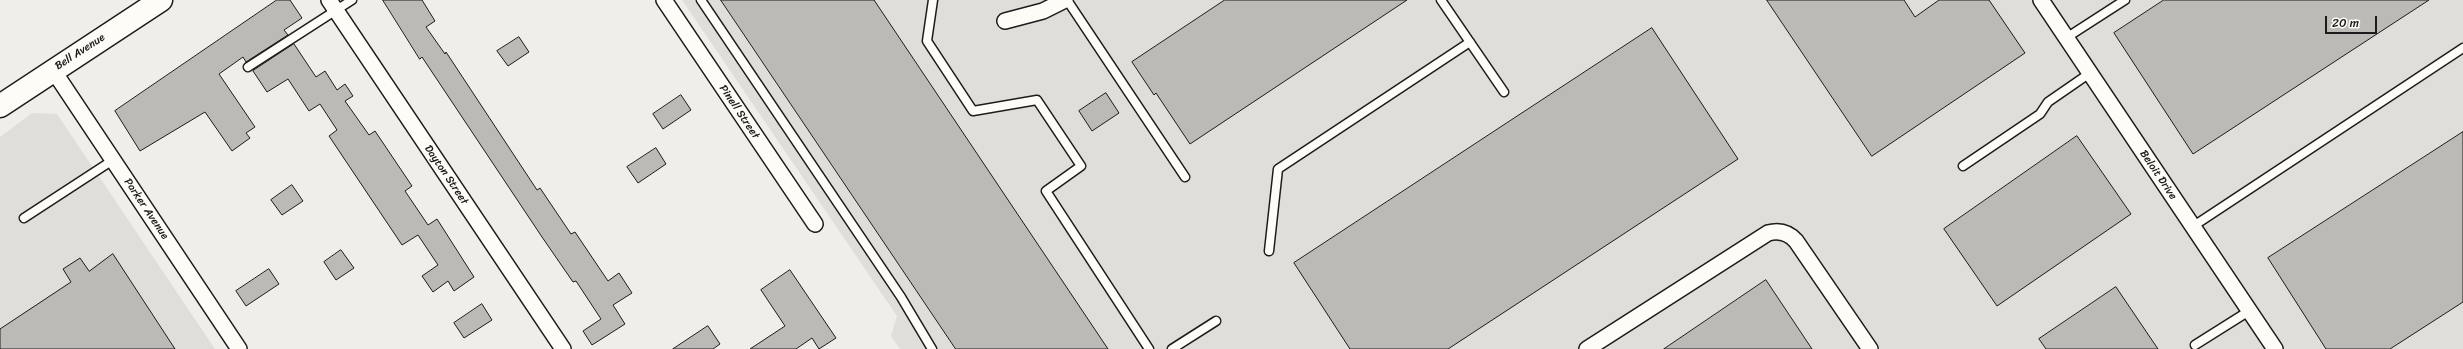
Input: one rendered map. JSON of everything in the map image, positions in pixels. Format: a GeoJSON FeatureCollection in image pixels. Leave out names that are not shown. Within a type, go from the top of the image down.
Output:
{"type":"FeatureCollection","features":[{"type":"Feature","properties":{"kind":"main road","name":"Bell Avenue"},"geometry":{"type":"LineString","coordinates":[[0,106],[160,0]]}},
{"type":"Feature","properties":{"kind":"street","name":"Pinell Street"},"geometry":{"type":"LineString","coordinates":[[664,0],[815,224]]}},
{"type":"Feature","properties":{"kind":"street"},"geometry":{"type":"LineString","coordinates":[[1005,21],[1043,10],[1066,0]]}},
{"type":"Feature","properties":{"kind":"street","name":"Beloit Drive"},"geometry":{"type":"LineString","coordinates":[[2040,0],[2274,349]]}},
{"type":"Feature","properties":{"kind":"street","name":"Dayton Street"},"geometry":{"type":"LineString","coordinates":[[332,5],[563,349]]}},
{"type":"Feature","properties":{"kind":"street","name":"Parker Avenue"},"geometry":{"type":"LineString","coordinates":[[53,70],[239,349]]}},
{"type":"Feature","properties":{"kind":"street"},"geometry":{"type":"LineString","coordinates":[[1587,349],[1768,233],[1775,231],[1782,231],[1796,240],[1870,349]]}},
{"type":"Feature","properties":{"kind":"lane"},"geometry":{"type":"LineString","coordinates":[[248,66],[332,5],[352,0]]}},
{"type":"Feature","properties":{"kind":"lane"},"geometry":{"type":"LineString","coordinates":[[701,0],[901,297],[932,349]]}},
{"type":"Feature","properties":{"kind":"lane"},"geometry":{"type":"LineString","coordinates":[[933,0],[927,41],[973,111],[1037,100],[1081,166],[1046,191],[1150,349]]}},
{"type":"Feature","properties":{"kind":"lane"},"geometry":{"type":"LineString","coordinates":[[1066,0],[1185,176]]}},
{"type":"Feature","properties":{"kind":"lane"},"geometry":{"type":"LineString","coordinates":[[1441,0],[1504,92]]}},
{"type":"Feature","properties":{"kind":"lane"},"geometry":{"type":"LineString","coordinates":[[2066,38],[2125,0]]}},
{"type":"Feature","properties":{"kind":"lane"},"geometry":{"type":"LineString","coordinates":[[1269,252],[1278,169],[1470,42]]}},
{"type":"Feature","properties":{"kind":"lane"},"geometry":{"type":"LineString","coordinates":[[2192,227],[2463,48]]}},
{"type":"Feature","properties":{"kind":"lane"},"geometry":{"type":"LineString","coordinates":[[1963,166],[2040,114],[2048,102],[2090,73]]}},
{"type":"Feature","properties":{"kind":"lane"},"geometry":{"type":"LineString","coordinates":[[24,218],[113,160]]}},
{"type":"Feature","properties":{"kind":"lane"},"geometry":{"type":"LineString","coordinates":[[2196,345],[2249,311]]}},
{"type":"Feature","properties":{"kind":"lane"},"geometry":{"type":"LineString","coordinates":[[1172,349],[1216,321]]}},
{"type":"Feature","properties":{"kind":"shaded area"},"geometry":{"type":"Polygon","coordinates":[[[682,0],[2463,0],[2463,349],[900,349],[891,336],[897,316],[682,0]]]}},
{"type":"Feature","properties":{"kind":"shaded area"},"geometry":{"type":"Polygon","coordinates":[[[32,113],[57,114],[215,349],[0,349],[0,137],[32,113]]]}},
{"type":"Feature","properties":{"kind":"building"},"geometry":{"type":"Polygon","coordinates":[[[277,0],[290,0],[302,18],[284,30],[288,35],[246,62],[243,57],[219,74],[255,127],[246,133],[250,138],[232,151],[205,112],[140,151],[115,111],[277,0]]]}},
{"type":"Feature","properties":{"kind":"building"},"geometry":{"type":"Polygon","coordinates":[[[383,0],[422,0],[435,21],[426,27],[445,54],[446,52],[537,190],[540,188],[571,234],[575,232],[608,281],[619,273],[632,293],[613,305],[625,324],[592,345],[583,331],[601,319],[576,281],[573,282],[542,237],[422,57],[420,59],[383,0]]]}},
{"type":"Feature","properties":{"kind":"building"},"geometry":{"type":"Polygon","coordinates":[[[721,0],[874,0],[1108,349],[956,349],[721,0]]]}},
{"type":"Feature","properties":{"kind":"building"},"geometry":{"type":"Polygon","coordinates":[[[1225,0],[1407,0],[1190,144],[1156,93],[1154,95],[1132,62],[1225,0]]]}},
{"type":"Feature","properties":{"kind":"building"},"geometry":{"type":"Polygon","coordinates":[[[1767,0],[1904,0],[1915,17],[1939,0],[1989,0],[2025,53],[1872,156],[1767,0]]]}},
{"type":"Feature","properties":{"kind":"building"},"geometry":{"type":"Polygon","coordinates":[[[2164,0],[2429,0],[2193,154],[2114,33],[2164,0]]]}},
{"type":"Feature","properties":{"kind":"building"},"geometry":{"type":"Polygon","coordinates":[[[1652,28],[1738,159],[1448,349],[1350,349],[1294,263],[1652,28]]]}},
{"type":"Feature","properties":{"kind":"building"},"geometry":{"type":"Polygon","coordinates":[[[519,37],[529,52],[508,66],[497,51],[519,37]]]}},
{"type":"Feature","properties":{"kind":"building"},"geometry":{"type":"Polygon","coordinates":[[[294,44],[316,77],[325,71],[337,90],[345,84],[353,96],[345,101],[369,135],[375,131],[412,186],[405,191],[428,225],[437,219],[474,277],[454,291],[448,281],[433,292],[422,276],[438,265],[418,235],[402,245],[329,136],[337,130],[320,104],[309,111],[288,79],[267,92],[253,71],[294,44]]]}},
{"type":"Feature","properties":{"kind":"building"},"geometry":{"type":"Polygon","coordinates":[[[1106,93],[1119,113],[1092,131],[1079,111],[1106,93]]]}},
{"type":"Feature","properties":{"kind":"building"},"geometry":{"type":"Polygon","coordinates":[[[681,95],[691,110],[663,129],[653,114],[681,95]]]}},
{"type":"Feature","properties":{"kind":"building"},"geometry":{"type":"Polygon","coordinates":[[[2463,132],[2463,302],[2390,349],[2326,349],[2268,258],[2463,132]]]}},
{"type":"Feature","properties":{"kind":"building"},"geometry":{"type":"Polygon","coordinates":[[[2077,136],[2131,214],[1997,306],[1944,229],[2077,136]]]}},
{"type":"Feature","properties":{"kind":"building"},"geometry":{"type":"Polygon","coordinates":[[[656,148],[666,164],[638,183],[627,167],[656,148]]]}},
{"type":"Feature","properties":{"kind":"building"},"geometry":{"type":"Polygon","coordinates":[[[292,185],[303,201],[282,215],[271,200],[292,185]]]}},
{"type":"Feature","properties":{"kind":"building"},"geometry":{"type":"Polygon","coordinates":[[[341,250],[354,268],[336,280],[324,262],[341,250]]]}},
{"type":"Feature","properties":{"kind":"building"},"geometry":{"type":"Polygon","coordinates":[[[113,254],[175,349],[0,349],[0,329],[71,282],[63,269],[80,258],[89,271],[113,254]]]}},
{"type":"Feature","properties":{"kind":"building"},"geometry":{"type":"Polygon","coordinates":[[[269,269],[279,284],[246,306],[236,291],[269,269]]]}},
{"type":"Feature","properties":{"kind":"building"},"geometry":{"type":"Polygon","coordinates":[[[790,270],[836,338],[819,349],[812,338],[796,349],[750,349],[785,326],[761,290],[790,270]]]}},
{"type":"Feature","properties":{"kind":"building"},"geometry":{"type":"Polygon","coordinates":[[[1766,280],[1812,349],[1664,349],[1766,280]]]}},
{"type":"Feature","properties":{"kind":"building"},"geometry":{"type":"Polygon","coordinates":[[[2116,287],[2158,349],[2046,349],[2039,339],[2116,287]]]}},
{"type":"Feature","properties":{"kind":"building"},"geometry":{"type":"Polygon","coordinates":[[[482,304],[492,320],[464,338],[454,323],[482,304]]]}},
{"type":"Feature","properties":{"kind":"building"},"geometry":{"type":"Polygon","coordinates":[[[708,326],[720,344],[713,349],[673,349],[708,326]]]}}]}
